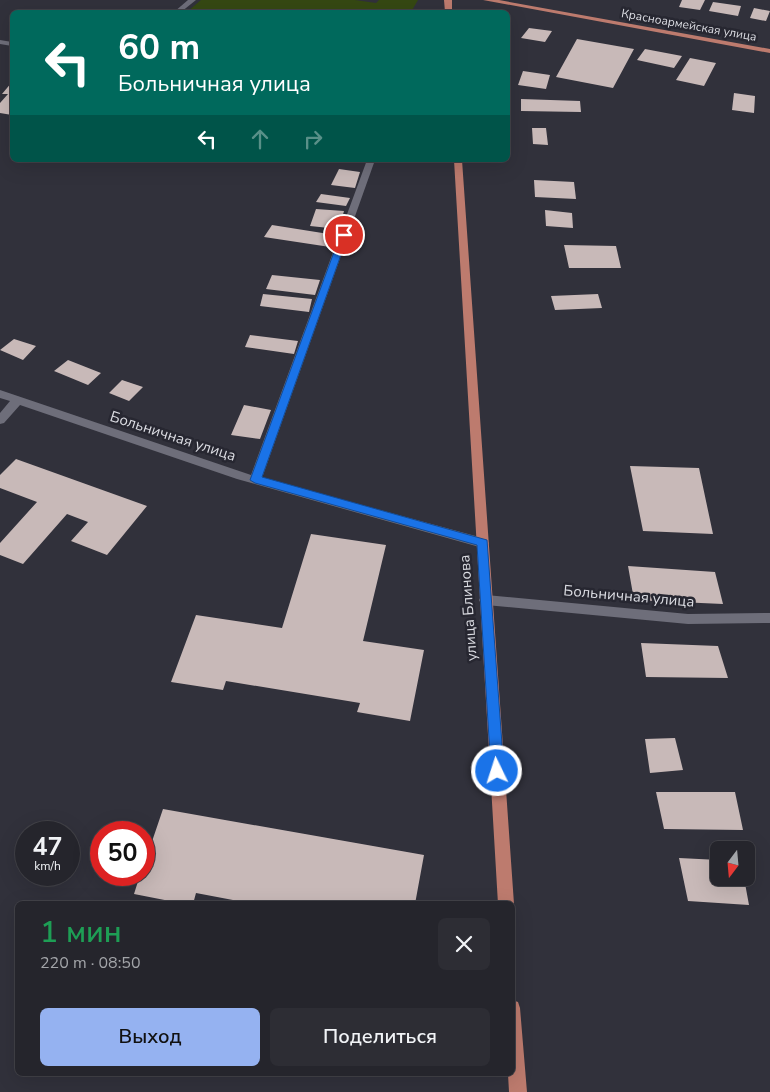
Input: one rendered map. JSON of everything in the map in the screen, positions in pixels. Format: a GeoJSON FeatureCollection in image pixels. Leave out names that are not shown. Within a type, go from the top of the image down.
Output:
{"type":"FeatureCollection","features":[{"type":"Feature","properties":{"kind":"main road","name":"Красноармейская улица"},"geometry":{"type":"LineString","coordinates":[[486,0],[770,51]]}},
{"type":"Feature","properties":{"kind":"main road","name":"улица Блинова"},"geometry":{"type":"LineString","coordinates":[[458,162],[506,901]]}},
{"type":"Feature","properties":{"kind":"main road"},"geometry":{"type":"LineString","coordinates":[[515,1050],[518,1092]]}},
{"type":"Feature","properties":{"kind":"street"},"geometry":{"type":"LineString","coordinates":[[180,10],[192,0]]}},
{"type":"Feature","properties":{"kind":"street"},"geometry":{"type":"LineString","coordinates":[[255,480],[370,162]]}},
{"type":"Feature","properties":{"kind":"street","name":"Больничная улица"},"geometry":{"type":"LineString","coordinates":[[0,394],[255,480],[482,543]]}},
{"type":"Feature","properties":{"kind":"street"},"geometry":{"type":"LineString","coordinates":[[0,420],[17,401]]}},
{"type":"Feature","properties":{"kind":"street","name":"Больничная улица"},"geometry":{"type":"LineString","coordinates":[[486,600],[688,619],[770,618]]}},
{"type":"Feature","properties":{"kind":"green space"},"geometry":{"type":"Polygon","coordinates":[[[201,0],[355,0],[376,3],[379,0],[418,0],[412,10],[189,10],[201,0]]]}},
{"type":"Feature","properties":{"kind":"building"},"geometry":{"type":"Polygon","coordinates":[[[682,0],[705,0],[700,10],[679,7],[682,0]]]}},
{"type":"Feature","properties":{"kind":"building"},"geometry":{"type":"Polygon","coordinates":[[[713,2],[741,6],[738,16],[709,11],[713,2]]]}},
{"type":"Feature","properties":{"kind":"building"},"geometry":{"type":"Polygon","coordinates":[[[754,8],[770,11],[766,21],[750,18],[754,8]]]}},
{"type":"Feature","properties":{"kind":"building"},"geometry":{"type":"Polygon","coordinates":[[[529,28],[552,31],[545,42],[521,38],[529,28]]]}},
{"type":"Feature","properties":{"kind":"building"},"geometry":{"type":"Polygon","coordinates":[[[577,39],[634,49],[613,88],[556,77],[577,39]]]}},
{"type":"Feature","properties":{"kind":"building"},"geometry":{"type":"Polygon","coordinates":[[[645,49],[682,56],[674,68],[637,60],[645,49]]]}},
{"type":"Feature","properties":{"kind":"building"},"geometry":{"type":"Polygon","coordinates":[[[690,58],[716,63],[704,86],[676,80],[690,58]]]}},
{"type":"Feature","properties":{"kind":"building"},"geometry":{"type":"Polygon","coordinates":[[[523,71],[550,75],[546,89],[518,85],[523,71]]]}},
{"type":"Feature","properties":{"kind":"building"},"geometry":{"type":"Polygon","coordinates":[[[10,84],[10,115],[0,113],[0,103],[8,94],[2,94],[10,84]]]}},
{"type":"Feature","properties":{"kind":"building"},"geometry":{"type":"Polygon","coordinates":[[[734,93],[755,96],[754,113],[732,110],[734,93]]]}},
{"type":"Feature","properties":{"kind":"building"},"geometry":{"type":"Polygon","coordinates":[[[521,99],[580,101],[581,112],[521,111],[521,99]]]}},
{"type":"Feature","properties":{"kind":"building"},"geometry":{"type":"Polygon","coordinates":[[[532,128],[546,128],[548,145],[533,144],[532,128]]]}},
{"type":"Feature","properties":{"kind":"building"},"geometry":{"type":"Polygon","coordinates":[[[339,169],[360,172],[355,188],[331,185],[339,169]]]}},
{"type":"Feature","properties":{"kind":"building"},"geometry":{"type":"Polygon","coordinates":[[[534,180],[574,182],[576,199],[535,197],[534,180]]]}},
{"type":"Feature","properties":{"kind":"building"},"geometry":{"type":"Polygon","coordinates":[[[321,194],[350,198],[346,206],[316,202],[321,194]]]}},
{"type":"Feature","properties":{"kind":"building"},"geometry":{"type":"Polygon","coordinates":[[[316,209],[344,211],[339,229],[310,226],[316,209]]]}},
{"type":"Feature","properties":{"kind":"building"},"geometry":{"type":"Polygon","coordinates":[[[545,210],[572,213],[573,228],[546,226],[545,210]]]}},
{"type":"Feature","properties":{"kind":"building"},"geometry":{"type":"Polygon","coordinates":[[[272,225],[335,235],[330,247],[264,237],[272,225]]]}},
{"type":"Feature","properties":{"kind":"building"},"geometry":{"type":"Polygon","coordinates":[[[564,245],[616,246],[621,268],[569,268],[564,245]]]}},
{"type":"Feature","properties":{"kind":"building"},"geometry":{"type":"Polygon","coordinates":[[[272,275],[320,280],[315,295],[266,289],[272,275]]]}},
{"type":"Feature","properties":{"kind":"building"},"geometry":{"type":"Polygon","coordinates":[[[263,294],[312,299],[309,312],[260,306],[263,294]]]}},
{"type":"Feature","properties":{"kind":"building"},"geometry":{"type":"Polygon","coordinates":[[[598,294],[602,308],[555,310],[551,296],[598,294]]]}},
{"type":"Feature","properties":{"kind":"building"},"geometry":{"type":"Polygon","coordinates":[[[250,335],[298,341],[294,354],[245,347],[250,335]]]}},
{"type":"Feature","properties":{"kind":"building"},"geometry":{"type":"Polygon","coordinates":[[[14,339],[36,346],[23,360],[0,350],[14,339]]]}},
{"type":"Feature","properties":{"kind":"building"},"geometry":{"type":"Polygon","coordinates":[[[68,360],[101,373],[88,385],[54,371],[68,360]]]}},
{"type":"Feature","properties":{"kind":"building"},"geometry":{"type":"Polygon","coordinates":[[[122,380],[143,387],[129,401],[109,393],[122,380]]]}},
{"type":"Feature","properties":{"kind":"building"},"geometry":{"type":"Polygon","coordinates":[[[244,405],[271,410],[260,439],[231,435],[244,405]]]}},
{"type":"Feature","properties":{"kind":"building"},"geometry":{"type":"Polygon","coordinates":[[[16,459],[147,506],[107,555],[71,541],[88,522],[67,514],[23,564],[0,555],[0,543],[37,502],[0,488],[0,475],[16,459]]]}},
{"type":"Feature","properties":{"kind":"building"},"geometry":{"type":"Polygon","coordinates":[[[630,466],[699,468],[713,534],[643,531],[630,466]]]}},
{"type":"Feature","properties":{"kind":"building"},"geometry":{"type":"Polygon","coordinates":[[[311,534],[386,545],[363,641],[424,650],[410,721],[357,712],[360,703],[226,681],[223,690],[171,682],[196,615],[282,628],[311,534]]]}},
{"type":"Feature","properties":{"kind":"building"},"geometry":{"type":"Polygon","coordinates":[[[628,566],[715,572],[723,604],[634,600],[628,566]]]}},
{"type":"Feature","properties":{"kind":"building"},"geometry":{"type":"Polygon","coordinates":[[[641,643],[718,646],[728,678],[646,677],[641,643]]]}},
{"type":"Feature","properties":{"kind":"building"},"geometry":{"type":"Polygon","coordinates":[[[675,738],[683,770],[650,773],[645,739],[675,738]]]}},
{"type":"Feature","properties":{"kind":"building"},"geometry":{"type":"Polygon","coordinates":[[[656,792],[735,792],[743,830],[664,829],[656,792]]]}},
{"type":"Feature","properties":{"kind":"building"},"geometry":{"type":"Polygon","coordinates":[[[163,809],[424,855],[416,901],[238,901],[196,893],[194,901],[170,901],[134,894],[137,886],[155,886],[155,833],[163,809]]]}},
{"type":"Feature","properties":{"kind":"building"},"geometry":{"type":"Polygon","coordinates":[[[679,858],[710,860],[710,886],[745,886],[749,905],[688,901],[679,858]]]}},
{"type":"Feature","properties":{"kind":"route"},"geometry":{"type":"LineString","coordinates":[[344,235],[255,480],[482,543],[497,771]]}}]}
